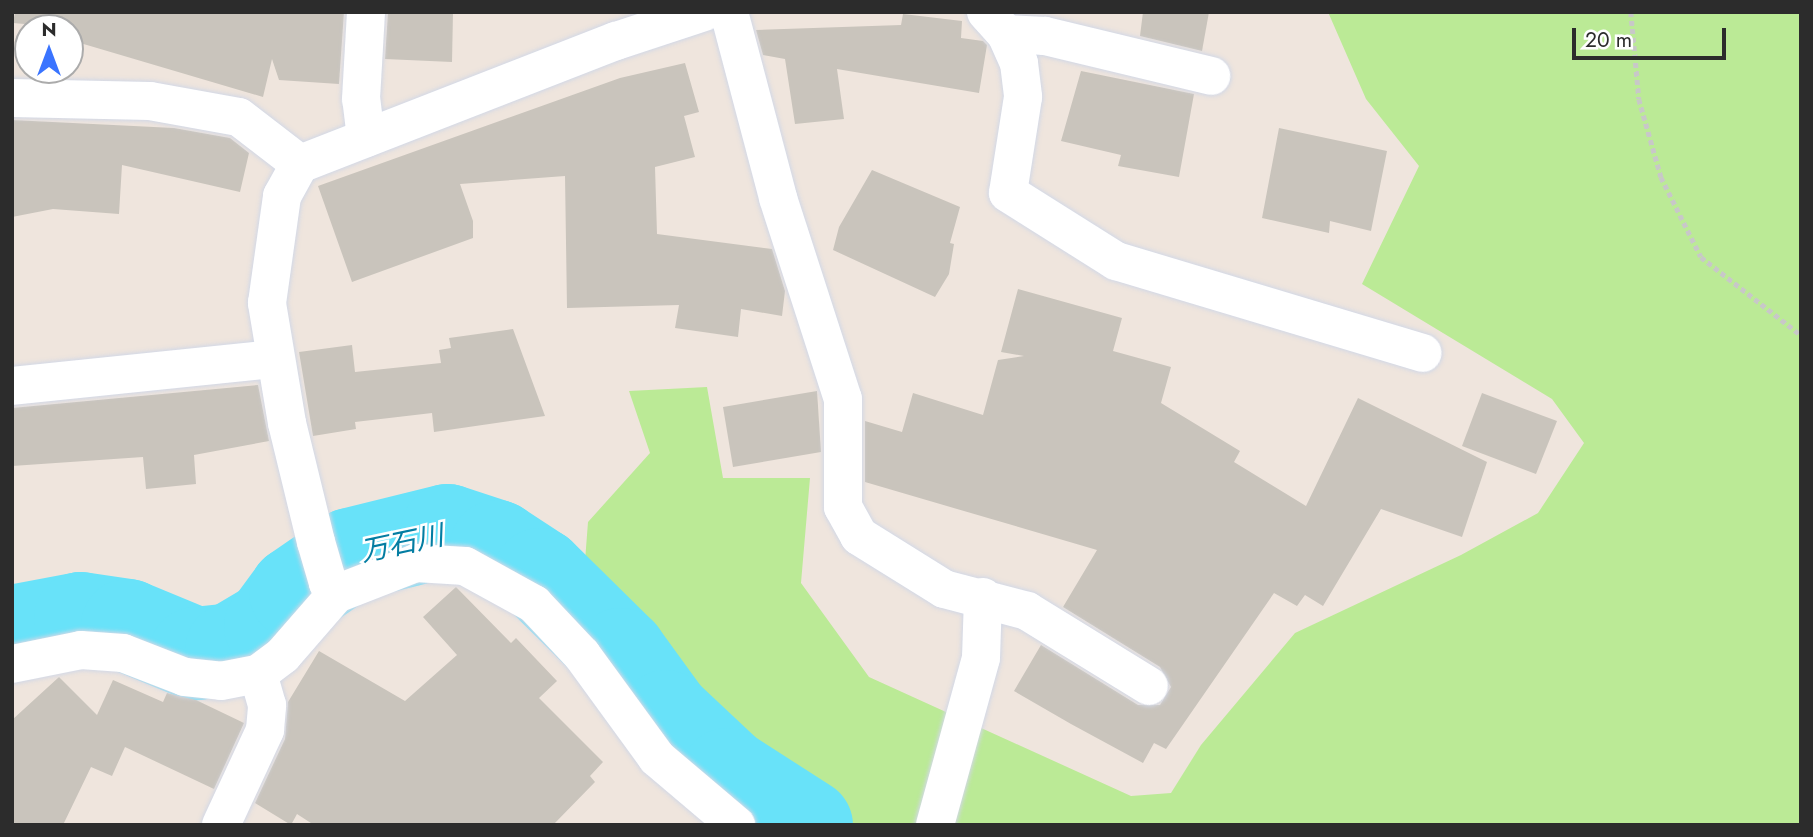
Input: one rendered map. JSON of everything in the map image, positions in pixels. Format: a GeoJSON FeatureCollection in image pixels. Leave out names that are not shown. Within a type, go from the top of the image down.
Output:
{"type":"FeatureCollection","features":[{"type":"Feature","properties":{"kind":"street"},"geometry":{"type":"LineString","coordinates":[[366,12],[361,99],[366,138]]}},
{"type":"Feature","properties":{"kind":"street"},"geometry":{"type":"LineString","coordinates":[[729,12],[778,198],[843,399],[843,507],[859,536],[944,589],[983,597],[1027,611],[1149,686]]}},
{"type":"Feature","properties":{"kind":"street"},"geometry":{"type":"LineString","coordinates":[[332,589],[316,542],[273,359],[267,303],[282,196],[300,164],[685,16]]}},
{"type":"Feature","properties":{"kind":"street"},"geometry":{"type":"LineString","coordinates":[[994,18],[1045,36],[1211,76]]}},
{"type":"Feature","properties":{"kind":"street"},"geometry":{"type":"LineString","coordinates":[[994,18],[1019,63],[1023,97],[1008,193],[1116,261],[1423,353]]}},
{"type":"Feature","properties":{"kind":"street"},"geometry":{"type":"LineString","coordinates":[[12,98],[150,101],[239,117],[300,164]]}},
{"type":"Feature","properties":{"kind":"street"},"geometry":{"type":"LineString","coordinates":[[12,386],[273,359]]}},
{"type":"Feature","properties":{"kind":"street"},"geometry":{"type":"LineString","coordinates":[[12,664],[81,650],[123,653],[185,677],[221,681],[258,674],[283,655],[332,589],[416,563],[465,566],[534,604],[582,655],[657,758],[736,825]]}},
{"type":"Feature","properties":{"kind":"street"},"geometry":{"type":"LineString","coordinates":[[935,825],[981,658],[983,597]]}},
{"type":"Feature","properties":{"kind":"street"},"geometry":{"type":"LineString","coordinates":[[221,825],[265,730],[267,705],[258,674]]}},
{"type":"Feature","properties":{"kind":"path"},"geometry":{"type":"LineString","coordinates":[[1631,12],[1639,99],[1661,177],[1701,257],[1801,335]]}},
{"type":"Feature","properties":{"kind":"green space"},"geometry":{"type":"Polygon","coordinates":[[[1328,12],[1801,12],[1801,825],[856,825],[792,799],[666,701],[582,600],[588,522],[650,453],[629,391],[707,387],[723,478],[810,478],[801,583],[869,677],[1131,796],[1171,793],[1201,745],[1295,633],[1461,555],[1538,513],[1584,443],[1552,399],[1362,284],[1419,166],[1366,99],[1328,12]]]}},
{"type":"Feature","properties":{"kind":"building"},"geometry":{"type":"Polygon","coordinates":[[[344,12],[339,84],[279,80],[272,59],[263,97],[84,44],[84,14],[15,14],[344,12]]]}},
{"type":"Feature","properties":{"kind":"building"},"geometry":{"type":"Polygon","coordinates":[[[388,12],[453,12],[452,62],[385,59],[388,12]]]}},
{"type":"Feature","properties":{"kind":"building"},"geometry":{"type":"Polygon","coordinates":[[[1143,12],[1209,12],[1202,51],[1140,36],[1143,12]]]}},
{"type":"Feature","properties":{"kind":"building"},"geometry":{"type":"Polygon","coordinates":[[[903,14],[962,21],[961,38],[983,41],[987,45],[979,93],[837,69],[844,119],[795,124],[785,59],[763,55],[756,30],[901,25],[903,14]]]}},
{"type":"Feature","properties":{"kind":"building"},"geometry":{"type":"Polygon","coordinates":[[[685,63],[699,112],[684,116],[695,157],[655,167],[657,234],[772,249],[785,291],[782,316],[741,309],[738,337],[675,328],[679,305],[567,308],[565,176],[460,184],[473,221],[473,238],[352,282],[318,186],[620,78],[685,63]]]}},
{"type":"Feature","properties":{"kind":"building"},"geometry":{"type":"Polygon","coordinates":[[[1081,71],[1194,94],[1179,177],[1118,166],[1121,155],[1061,141],[1081,71]]]}},
{"type":"Feature","properties":{"kind":"building"},"geometry":{"type":"Polygon","coordinates":[[[12,120],[174,128],[230,138],[249,153],[240,192],[122,165],[119,214],[53,209],[12,217],[12,120]]]}},
{"type":"Feature","properties":{"kind":"building"},"geometry":{"type":"Polygon","coordinates":[[[1279,128],[1387,151],[1371,231],[1330,221],[1329,233],[1262,218],[1279,128]]]}},
{"type":"Feature","properties":{"kind":"building"},"geometry":{"type":"Polygon","coordinates":[[[872,170],[960,207],[950,243],[954,244],[949,274],[935,297],[833,250],[839,227],[872,170]]]}},
{"type":"Feature","properties":{"kind":"building"},"geometry":{"type":"Polygon","coordinates":[[[1018,289],[1122,318],[1113,351],[1171,367],[1161,403],[1240,451],[1234,462],[1306,506],[1358,398],[1487,462],[1462,537],[1381,509],[1323,606],[1305,595],[1297,606],[1274,593],[1166,749],[1154,743],[1143,763],[1071,724],[1014,691],[1041,645],[1138,705],[1160,705],[1171,687],[1160,667],[1063,607],[1097,550],[865,482],[865,421],[902,432],[913,393],[983,415],[998,360],[1024,356],[1001,352],[1018,289]]]}},
{"type":"Feature","properties":{"kind":"building"},"geometry":{"type":"Polygon","coordinates":[[[513,329],[545,416],[434,432],[432,413],[355,422],[356,429],[313,436],[299,352],[352,345],[355,372],[441,363],[439,350],[451,348],[449,338],[513,329]]]}},
{"type":"Feature","properties":{"kind":"building"},"geometry":{"type":"Polygon","coordinates":[[[258,385],[269,441],[194,455],[196,484],[146,489],[143,457],[12,466],[12,408],[258,385]]]}},
{"type":"Feature","properties":{"kind":"building"},"geometry":{"type":"Polygon","coordinates":[[[817,391],[821,452],[733,467],[723,407],[817,391]]]}},
{"type":"Feature","properties":{"kind":"building"},"geometry":{"type":"Polygon","coordinates":[[[1482,393],[1557,421],[1536,474],[1462,446],[1482,393]]]}},
{"type":"Feature","properties":{"kind":"building"},"geometry":{"type":"Polygon","coordinates":[[[456,587],[511,643],[516,638],[557,681],[539,698],[603,762],[590,776],[595,782],[553,825],[314,825],[297,814],[291,825],[255,803],[285,739],[288,702],[319,651],[405,701],[457,655],[423,617],[456,587]]]}},
{"type":"Feature","properties":{"kind":"building"},"geometry":{"type":"Polygon","coordinates":[[[59,677],[97,715],[113,680],[163,702],[167,693],[196,700],[244,723],[214,789],[125,747],[112,776],[91,767],[63,825],[12,825],[12,720],[59,677]]]}},
{"type":"Feature","properties":{"kind":"waterway","name":"万石川"},"geometry":{"type":"LineString","coordinates":[[12,631],[80,618],[127,625],[195,653],[231,649],[270,626],[295,592],[350,554],[447,530],[496,546],[539,574],[620,654],[665,716],[727,774],[806,825]]}}]}
